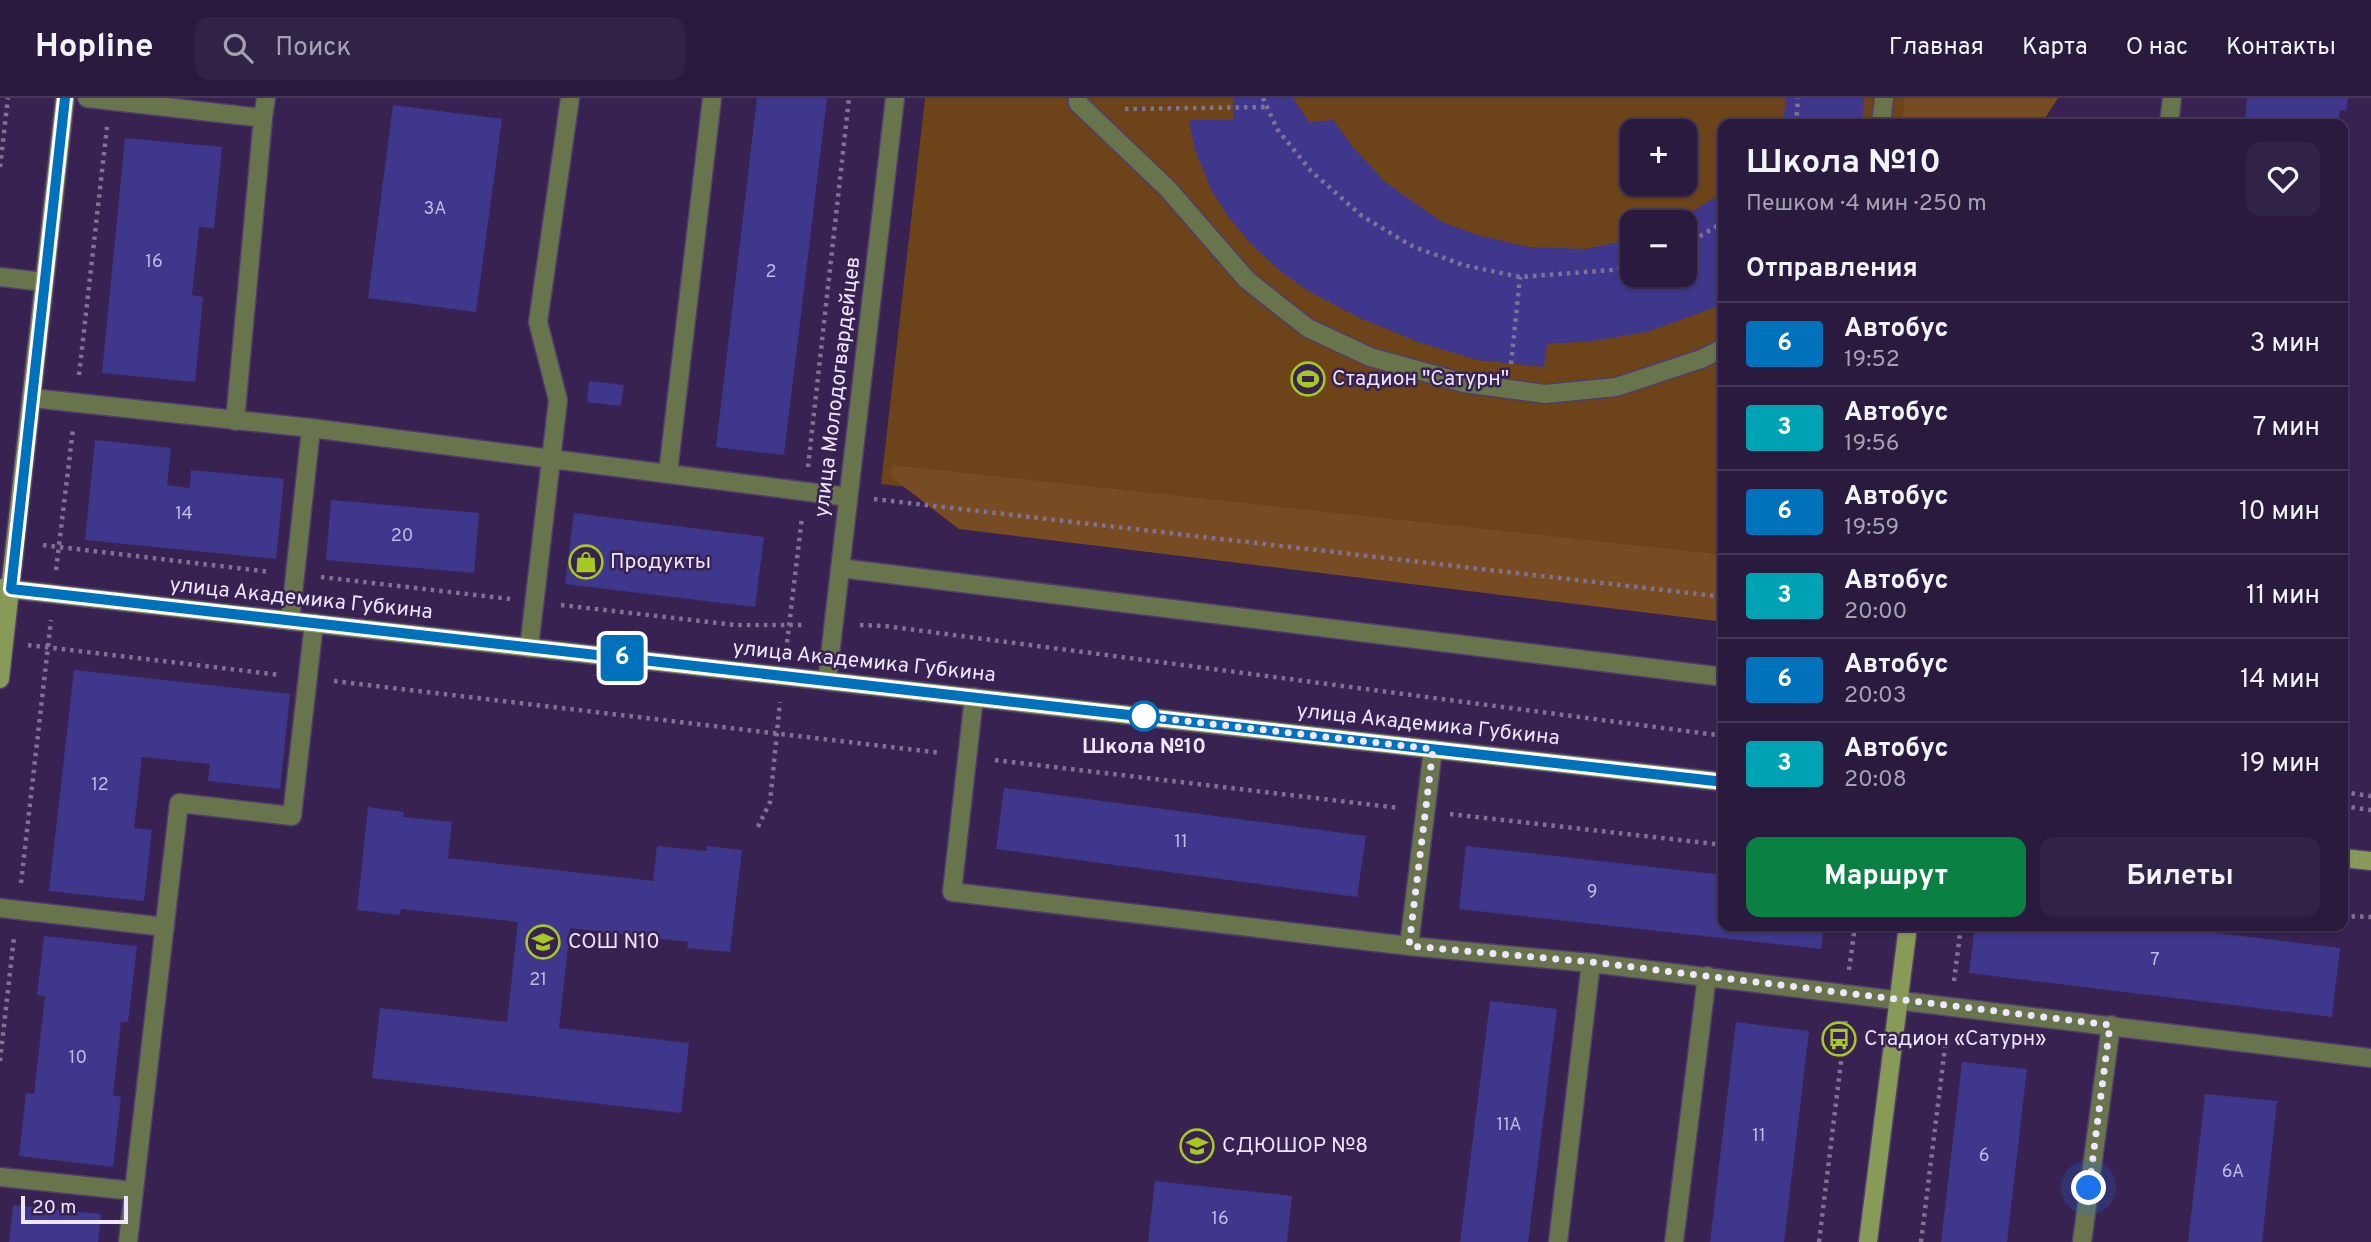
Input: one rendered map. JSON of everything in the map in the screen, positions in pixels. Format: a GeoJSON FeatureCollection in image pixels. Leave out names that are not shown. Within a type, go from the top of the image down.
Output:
{"type":"FeatureCollection","features":[{"type":"Feature","properties":{"kind":"street"},"geometry":{"type":"LineString","coordinates":[[0,679],[5,589],[32,398],[65,98]]}},
{"type":"Feature","properties":{"kind":"street"},"geometry":{"type":"LineString","coordinates":[[87,98],[263,118]]}},
{"type":"Feature","properties":{"kind":"street"},"geometry":{"type":"LineString","coordinates":[[235,421],[266,98]]}},
{"type":"Feature","properties":{"kind":"street"},"geometry":{"type":"LineString","coordinates":[[529,648],[558,400],[538,322],[570,98]]}},
{"type":"Feature","properties":{"kind":"street"},"geometry":{"type":"LineString","coordinates":[[668,473],[712,98]]}},
{"type":"Feature","properties":{"kind":"street","name":"улица Молодогвардейцев"},"geometry":{"type":"LineString","coordinates":[[827,681],[895,98]]}},
{"type":"Feature","properties":{"kind":"street"},"geometry":{"type":"LineString","coordinates":[[1882,119],[1884,98]]}},
{"type":"Feature","properties":{"kind":"street"},"geometry":{"type":"LineString","coordinates":[[2170,119],[2172,98]]}},
{"type":"Feature","properties":{"kind":"street"},"geometry":{"type":"LineString","coordinates":[[1082,104],[1168,189],[1247,280],[1308,328],[1370,357],[1464,383],[1545,394],[1616,387],[1718,351]]}},
{"type":"Feature","properties":{"kind":"street"},"geometry":{"type":"LineString","coordinates":[[0,277],[44,282]]}},
{"type":"Feature","properties":{"kind":"street"},"geometry":{"type":"LineString","coordinates":[[32,398],[311,428],[848,497]]}},
{"type":"Feature","properties":{"kind":"street"},"geometry":{"type":"LineString","coordinates":[[290,621],[311,428]]}},
{"type":"Feature","properties":{"kind":"street"},"geometry":{"type":"LineString","coordinates":[[840,568],[1718,676]]}},
{"type":"Feature","properties":{"kind":"street","name":"улица Академика Губкина"},"geometry":{"type":"LineString","coordinates":[[5,589],[1718,781]]}},
{"type":"Feature","properties":{"kind":"street"},"geometry":{"type":"LineString","coordinates":[[128,1242],[179,803],[292,816],[314,623]]}},
{"type":"Feature","properties":{"kind":"street"},"geometry":{"type":"LineString","coordinates":[[974,697],[952,892],[1409,946],[1591,962],[2371,1058]]}},
{"type":"Feature","properties":{"kind":"street"},"geometry":{"type":"LineString","coordinates":[[1409,946],[1433,749]]}},
{"type":"Feature","properties":{"kind":"street"},"geometry":{"type":"LineString","coordinates":[[2348,859],[2371,861]]}},
{"type":"Feature","properties":{"kind":"street"},"geometry":{"type":"LineString","coordinates":[[9,909],[165,927]]}},
{"type":"Feature","properties":{"kind":"street"},"geometry":{"type":"LineString","coordinates":[[1868,1242],[1907,931]]}},
{"type":"Feature","properties":{"kind":"street"},"geometry":{"type":"LineString","coordinates":[[1558,1242],[1591,962]]}},
{"type":"Feature","properties":{"kind":"street"},"geometry":{"type":"LineString","coordinates":[[1674,1242],[1707,976]]}},
{"type":"Feature","properties":{"kind":"street"},"geometry":{"type":"LineString","coordinates":[[2082,1242],[2110,1025]]}},
{"type":"Feature","properties":{"kind":"street"},"geometry":{"type":"LineString","coordinates":[[0,1177],[134,1191]]}},
{"type":"Feature","properties":{"kind":"path"},"geometry":{"type":"LineString","coordinates":[[0,167],[8,98]]}},
{"type":"Feature","properties":{"kind":"path"},"geometry":{"type":"LineString","coordinates":[[1263,98],[1277,129],[1311,171],[1362,216],[1412,246],[1463,265],[1520,277],[1620,268]]}},
{"type":"Feature","properties":{"kind":"path"},"geometry":{"type":"LineString","coordinates":[[1796,119],[1798,98]]}},
{"type":"Feature","properties":{"kind":"path"},"geometry":{"type":"LineString","coordinates":[[0,1061],[9,909],[48,648],[109,101]]}},
{"type":"Feature","properties":{"kind":"path"},"geometry":{"type":"LineString","coordinates":[[1082,104],[1267,107]]}},
{"type":"Feature","properties":{"kind":"path"},"geometry":{"type":"LineString","coordinates":[[1697,238],[1718,226]]}},
{"type":"Feature","properties":{"kind":"path"},"geometry":{"type":"LineString","coordinates":[[1511,364],[1520,277]]}},
{"type":"Feature","properties":{"kind":"path"},"geometry":{"type":"LineString","coordinates":[[848,497],[1718,596]]}},
{"type":"Feature","properties":{"kind":"path"},"geometry":{"type":"LineString","coordinates":[[4,642],[1718,844]]}},
{"type":"Feature","properties":{"kind":"path"},"geometry":{"type":"LineString","coordinates":[[2348,793],[2371,796]]}},
{"type":"Feature","properties":{"kind":"path"},"geometry":{"type":"LineString","coordinates":[[2348,807],[2371,810]]}},
{"type":"Feature","properties":{"kind":"path"},"geometry":{"type":"LineString","coordinates":[[2348,916],[2371,917]]}},
{"type":"Feature","properties":{"kind":"path"},"geometry":{"type":"LineString","coordinates":[[1819,1242],[1846,1033],[1846,994],[1854,931]]}},
{"type":"Feature","properties":{"kind":"path"},"geometry":{"type":"LineString","coordinates":[[1921,1242],[1960,931]]}},
{"type":"Feature","properties":{"kind":"shaded area","name":"Стадион \"Сатурн\""},"geometry":{"type":"Polygon","coordinates":[[[925,98],[2058,98],[2044,119],[1718,119],[1718,573],[881,484],[925,98]]]}},
{"type":"Feature","properties":{"kind":"shaded area"},"geometry":{"type":"Polygon","coordinates":[[[1905,98],[2058,98],[2044,119],[1902,119],[1905,98]]]}},
{"type":"Feature","properties":{"kind":"shaded area"},"geometry":{"type":"Polygon","coordinates":[[[892,465],[1718,554],[1718,621],[959,529],[891,477],[892,465]]]}},
{"type":"Feature","properties":{"kind":"building"},"geometry":{"type":"Polygon","coordinates":[[[757,98],[827,98],[784,455],[716,447],[757,98]]]}},
{"type":"Feature","properties":{"kind":"building"},"geometry":{"type":"Polygon","coordinates":[[[1234,98],[1293,98],[1309,122],[1333,120],[1352,146],[1385,182],[1442,222],[1481,236],[1528,247],[1585,249],[1620,242],[1620,287],[1697,287],[1697,210],[1695,210],[1718,196],[1718,306],[1647,332],[1592,341],[1547,344],[1544,367],[1477,360],[1418,342],[1360,318],[1308,291],[1280,271],[1251,244],[1227,215],[1211,189],[1195,150],[1189,120],[1233,120],[1234,98]]]}},
{"type":"Feature","properties":{"kind":"building"},"geometry":{"type":"Polygon","coordinates":[[[1786,98],[1864,98],[1862,119],[1784,119],[1786,98]]]}},
{"type":"Feature","properties":{"kind":"building"},"geometry":{"type":"Polygon","coordinates":[[[2247,98],[2348,98],[2346,111],[2340,110],[2339,119],[2245,119],[2247,98]]]}},
{"type":"Feature","properties":{"kind":"building"},"geometry":{"type":"Polygon","coordinates":[[[393,105],[502,119],[476,312],[368,298],[393,105]]]}},
{"type":"Feature","properties":{"kind":"building"},"geometry":{"type":"Polygon","coordinates":[[[125,138],[222,147],[214,228],[199,227],[192,295],[203,297],[195,382],[102,373],[125,138]]]}},
{"type":"Feature","properties":{"kind":"building"},"geometry":{"type":"Polygon","coordinates":[[[589,381],[624,385],[621,406],[587,402],[589,381]]]}},
{"type":"Feature","properties":{"kind":"building"},"geometry":{"type":"Polygon","coordinates":[[[95,440],[171,448],[167,485],[190,488],[191,470],[284,479],[276,559],[85,540],[95,440]]]}},
{"type":"Feature","properties":{"kind":"building"},"geometry":{"type":"Polygon","coordinates":[[[331,500],[479,513],[474,573],[326,560],[331,500]]]}},
{"type":"Feature","properties":{"kind":"building"},"geometry":{"type":"Polygon","coordinates":[[[574,513],[764,537],[755,607],[565,584],[574,513]]]}},
{"type":"Feature","properties":{"kind":"building"},"geometry":{"type":"Polygon","coordinates":[[[74,670],[290,694],[280,789],[208,781],[210,764],[142,757],[134,828],[152,830],[144,901],[49,891],[74,670]]]}},
{"type":"Feature","properties":{"kind":"building"},"geometry":{"type":"Polygon","coordinates":[[[1004,788],[1366,836],[1357,897],[996,849],[1004,788]]]}},
{"type":"Feature","properties":{"kind":"building"},"geometry":{"type":"Polygon","coordinates":[[[368,807],[404,812],[403,817],[452,822],[448,858],[653,881],[657,846],[706,851],[707,846],[742,850],[730,952],[687,948],[688,942],[570,928],[559,1028],[689,1043],[681,1113],[372,1078],[380,1008],[507,1022],[518,922],[401,909],[400,915],[357,910],[368,807]]]}},
{"type":"Feature","properties":{"kind":"building"},"geometry":{"type":"Polygon","coordinates":[[[1466,846],[1718,874],[1718,931],[1823,931],[1821,949],[1459,909],[1466,846]]]}},
{"type":"Feature","properties":{"kind":"building"},"geometry":{"type":"Polygon","coordinates":[[[1974,931],[2200,931],[2340,948],[2332,1017],[1969,973],[1974,931]]]}},
{"type":"Feature","properties":{"kind":"building"},"geometry":{"type":"Polygon","coordinates":[[[44,936],[137,946],[128,1022],[121,1022],[113,1095],[121,1097],[113,1167],[19,1156],[26,1093],[34,1094],[45,996],[37,995],[44,936]]]}},
{"type":"Feature","properties":{"kind":"building"},"geometry":{"type":"Polygon","coordinates":[[[1490,1001],[1557,1009],[1528,1242],[1460,1242],[1490,1001]]]}},
{"type":"Feature","properties":{"kind":"building"},"geometry":{"type":"Polygon","coordinates":[[[1736,1022],[1809,1031],[1784,1242],[1710,1242],[1736,1022]]]}},
{"type":"Feature","properties":{"kind":"building"},"geometry":{"type":"Polygon","coordinates":[[[1962,1062],[2027,1069],[2007,1242],[1941,1242],[1962,1062]]]}},
{"type":"Feature","properties":{"kind":"building"},"geometry":{"type":"Polygon","coordinates":[[[2205,1094],[2277,1101],[2262,1242],[2188,1242],[2205,1094]]]}},
{"type":"Feature","properties":{"kind":"building"},"geometry":{"type":"Polygon","coordinates":[[[1155,1181],[1292,1196],[1287,1242],[1148,1242],[1155,1181]]]}},
{"type":"Feature","properties":{"kind":"building"},"geometry":{"type":"Polygon","coordinates":[[[13,1205],[101,1214],[98,1242],[9,1242],[13,1205]]]}},
{"type":"Feature","properties":{"kind":"bus line","name":"6"},"geometry":{"type":"LineString","coordinates":[[65,98],[11,589],[1718,781]]}},
{"type":"Feature","properties":{"kind":"place","name":"Стадион \"Сатурн\""},"geometry":{"type":"Point","coordinates":[1308,379]}},
{"type":"Feature","properties":{"kind":"place","name":"Продукты"},"geometry":{"type":"Point","coordinates":[586,562]}},
{"type":"Feature","properties":{"kind":"place","name":"Школа №10"},"geometry":{"type":"Point","coordinates":[1144,716]}},
{"type":"Feature","properties":{"kind":"place","name":"СОШ N10"},"geometry":{"type":"Point","coordinates":[543,942]}},
{"type":"Feature","properties":{"kind":"place","name":"Стадион «Сатурн»"},"geometry":{"type":"Point","coordinates":[1839,1039]}},
{"type":"Feature","properties":{"kind":"place","name":"СДЮШОР №8"},"geometry":{"type":"Point","coordinates":[1197,1146]}},
{"type":"Feature","properties":{"kind":"route"},"geometry":{"type":"LineString","coordinates":[[1144,716],[1141,716],[1433,749],[1409,946],[1591,962],[2110,1025],[2089,1188]]}}]}
